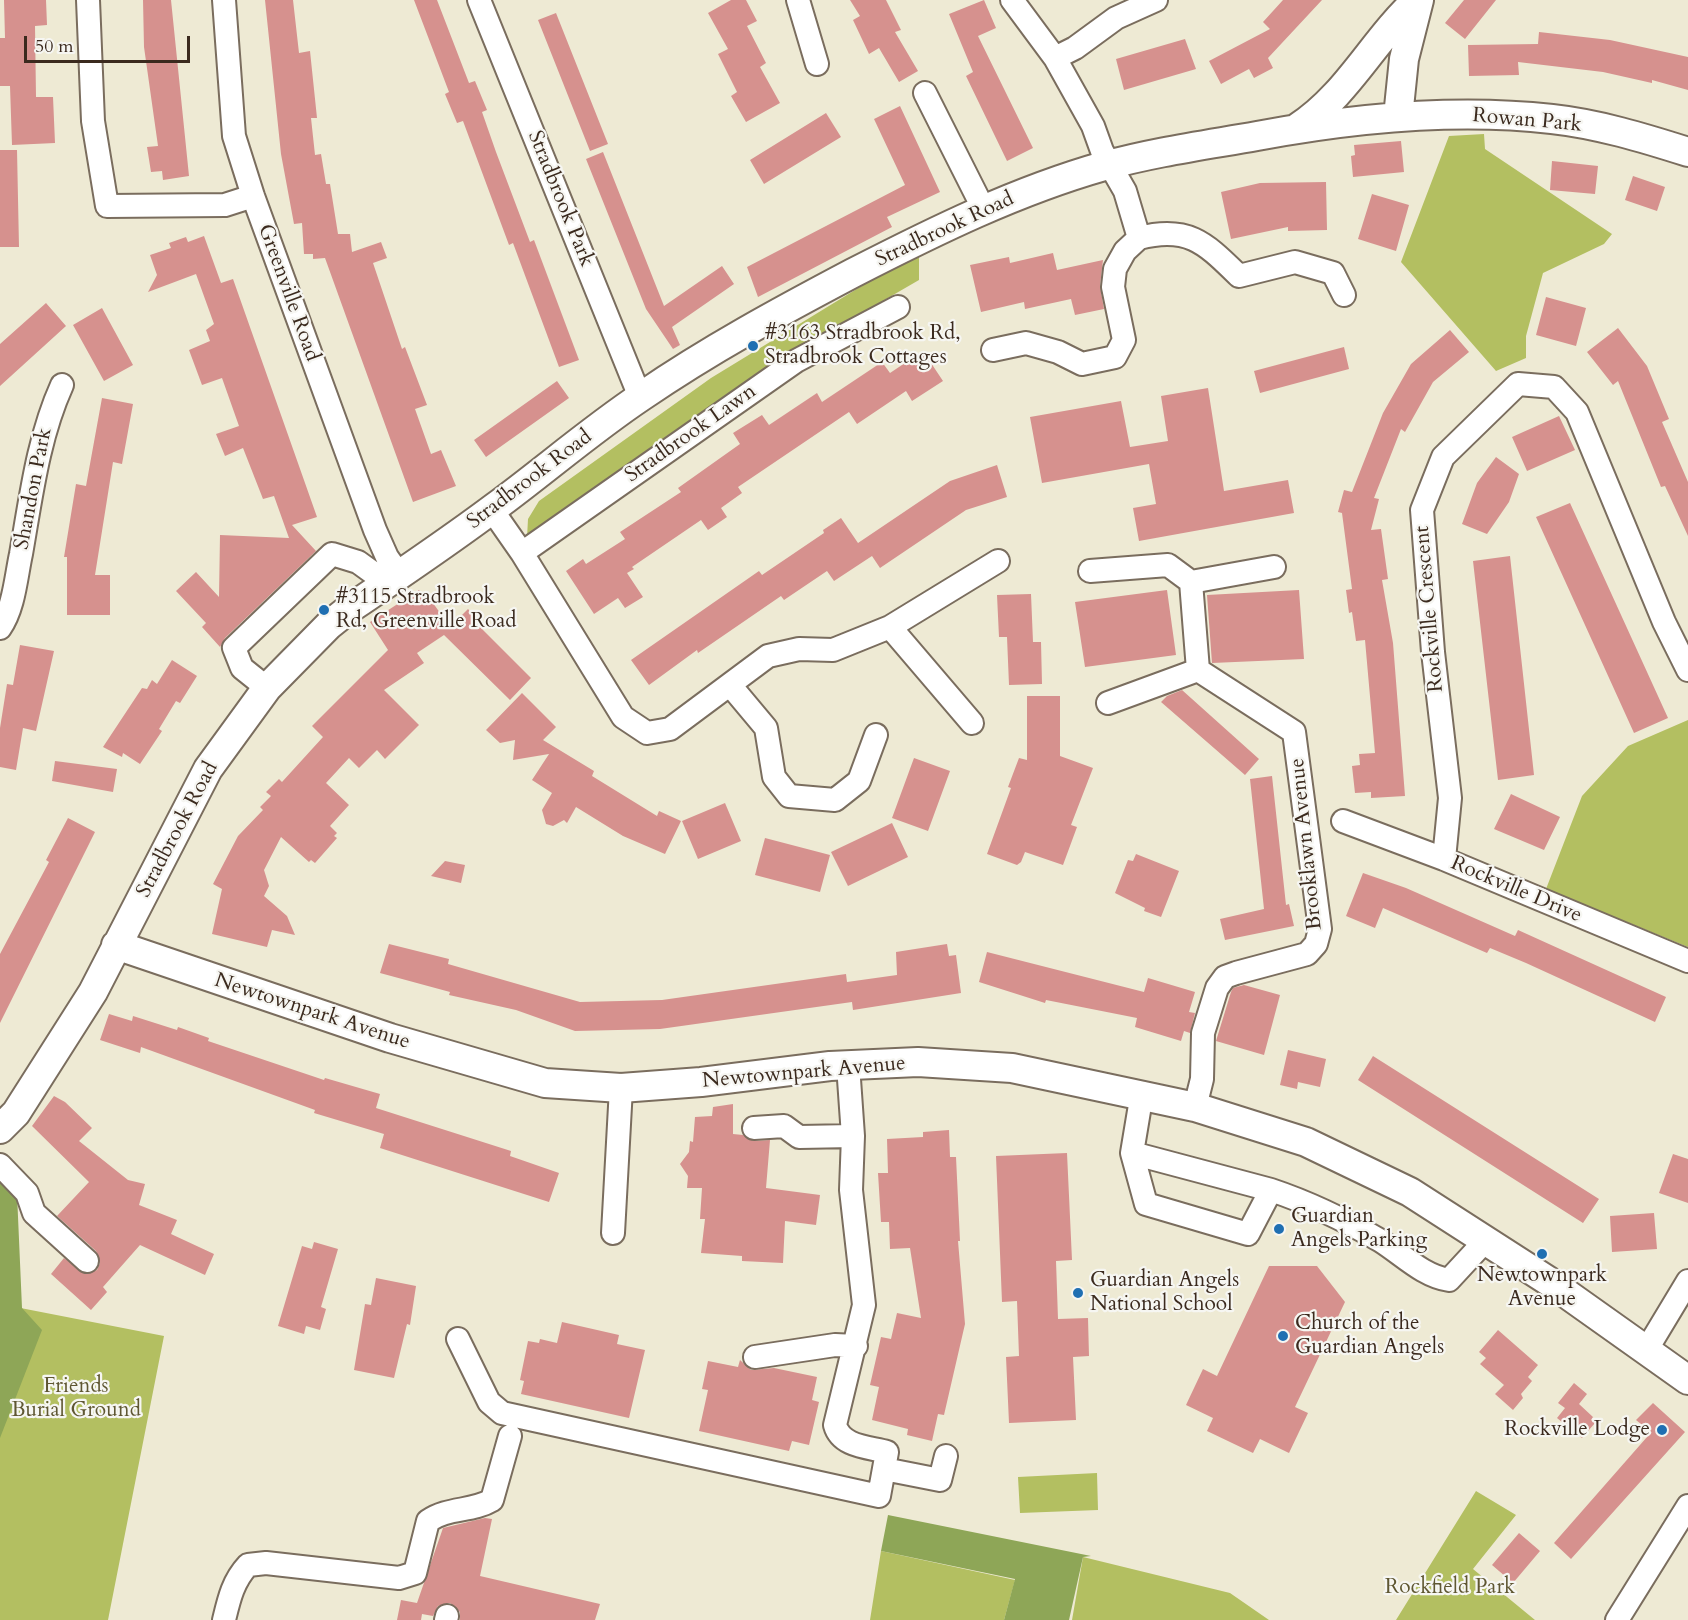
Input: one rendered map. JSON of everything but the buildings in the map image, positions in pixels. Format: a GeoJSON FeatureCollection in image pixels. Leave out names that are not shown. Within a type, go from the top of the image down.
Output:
{"type":"FeatureCollection","features":[{"type":"Feature","properties":{"kind":"main road","name":"Stradbrook Road"},"geometry":{"type":"LineString","coordinates":[[0,1129],[16,1113],[93,992],[208,769],[267,688],[329,625],[492,510],[640,397],[771,317],[983,208],[1109,164],[1295,129],[1398,117],[1404,59],[1418,0]]}},
{"type":"Feature","properties":{"kind":"main road","name":"Stradbrook Road"},"geometry":{"type":"LineString","coordinates":[[1295,129],[1320,113],[1341,93],[1398,18],[1418,0]]}},
{"type":"Feature","properties":{"kind":"main road","name":"Rowan Park"},"geometry":{"type":"LineString","coordinates":[[1398,117],[1552,119],[1632,135],[1688,152]]}},
{"type":"Feature","properties":{"kind":"main road","name":"Newtownpark Avenue"},"geometry":{"type":"LineString","coordinates":[[116,945],[390,1038],[545,1083],[621,1088],[701,1082],[780,1071],[848,1065],[918,1062],[1012,1068],[1195,1107],[1306,1142],[1410,1192],[1486,1240],[1647,1349],[1688,1380]]}},
{"type":"Feature","properties":{"kind":"street"},"geometry":{"type":"LineString","coordinates":[[88,0],[93,121],[107,206],[225,205],[253,196]]}},
{"type":"Feature","properties":{"kind":"street","name":"Greenville Road"},"geometry":{"type":"LineString","coordinates":[[224,0],[234,136],[253,196],[375,530],[387,557],[393,579]]}},
{"type":"Feature","properties":{"kind":"street","name":"Stradbrook Park"},"geometry":{"type":"LineString","coordinates":[[479,0],[640,397]]}},
{"type":"Feature","properties":{"kind":"street"},"geometry":{"type":"LineString","coordinates":[[798,0],[817,64]]}},
{"type":"Feature","properties":{"kind":"street"},"geometry":{"type":"LineString","coordinates":[[1012,0],[1055,58],[1093,126],[1109,164],[1125,190],[1139,238]]}},
{"type":"Feature","properties":{"kind":"street"},"geometry":{"type":"LineString","coordinates":[[1055,58],[1075,48],[1116,18],[1156,0]]}},
{"type":"Feature","properties":{"kind":"street"},"geometry":{"type":"LineString","coordinates":[[925,93],[983,208]]}},
{"type":"Feature","properties":{"kind":"street"},"geometry":{"type":"LineString","coordinates":[[993,350],[1026,343],[1058,352],[1082,364],[1115,357],[1124,340],[1113,287],[1115,269],[1125,251],[1139,238],[1154,234],[1192,236],[1239,276],[1295,262],[1333,273],[1344,295]]}},
{"type":"Feature","properties":{"kind":"street","name":"Stradbrook Lawn"},"geometry":{"type":"LineString","coordinates":[[522,553],[796,361],[898,307]]}},
{"type":"Feature","properties":{"kind":"street","name":"Rockville Crescent"},"geometry":{"type":"LineString","coordinates":[[1444,859],[1450,798],[1433,652],[1422,510],[1443,456],[1518,384],[1554,387],[1577,412],[1664,622],[1688,670]]}},
{"type":"Feature","properties":{"kind":"street","name":"Shandon Park"},"geometry":{"type":"LineString","coordinates":[[0,628],[5,620],[15,582],[49,414],[62,385]]}},
{"type":"Feature","properties":{"kind":"street"},"geometry":{"type":"LineString","coordinates":[[492,510],[522,553],[623,717],[647,733],[670,729],[768,656],[799,649],[833,650],[890,627],[998,561]]}},
{"type":"Feature","properties":{"kind":"street"},"geometry":{"type":"LineString","coordinates":[[267,688],[242,668],[234,648],[332,554],[358,562],[393,579]]}},
{"type":"Feature","properties":{"kind":"street"},"geometry":{"type":"LineString","coordinates":[[1090,572],[1168,565],[1191,582],[1274,567]]}},
{"type":"Feature","properties":{"kind":"street"},"geometry":{"type":"LineString","coordinates":[[1108,703],[1198,670],[1191,582]]}},
{"type":"Feature","properties":{"kind":"street"},"geometry":{"type":"LineString","coordinates":[[890,627],[972,723]]}},
{"type":"Feature","properties":{"kind":"street","name":"Brooklawn Avenue"},"geometry":{"type":"LineString","coordinates":[[1195,1107],[1202,1079],[1203,1033],[1216,988],[1225,977],[1307,954],[1316,944],[1320,929],[1294,732],[1198,670]]}},
{"type":"Feature","properties":{"kind":"street"},"geometry":{"type":"LineString","coordinates":[[730,685],[766,728],[774,777],[789,796],[835,800],[859,781],[876,735]]}},
{"type":"Feature","properties":{"kind":"street","name":"Rockville Drive"},"geometry":{"type":"LineString","coordinates":[[1342,821],[1444,859],[1688,961]]}},
{"type":"Feature","properties":{"kind":"street"},"geometry":{"type":"LineString","coordinates":[[458,1339],[489,1402],[502,1413],[879,1496],[887,1452],[843,1439],[835,1425],[856,1346],[864,1305],[851,1190],[853,1136],[848,1065]]}},
{"type":"Feature","properties":{"kind":"street"},"geometry":{"type":"LineString","coordinates":[[613,1233],[621,1088]]}},
{"type":"Feature","properties":{"kind":"street"},"geometry":{"type":"LineString","coordinates":[[1142,1094],[1132,1153],[1146,1204],[1197,1221],[1248,1234],[1271,1190]]}},
{"type":"Feature","properties":{"kind":"street"},"geometry":{"type":"LineString","coordinates":[[754,1128],[784,1126],[799,1137],[853,1136]]}},
{"type":"Feature","properties":{"kind":"street"},"geometry":{"type":"LineString","coordinates":[[1132,1153],[1271,1190],[1314,1205],[1382,1242],[1435,1278],[1449,1280],[1486,1240]]}},
{"type":"Feature","properties":{"kind":"street"},"geometry":{"type":"LineString","coordinates":[[0,1165],[27,1192],[34,1213],[87,1261]]}},
{"type":"Feature","properties":{"kind":"street"},"geometry":{"type":"LineString","coordinates":[[1647,1349],[1688,1281]]}},
{"type":"Feature","properties":{"kind":"street"},"geometry":{"type":"LineString","coordinates":[[755,1357],[835,1345],[856,1346]]}},
{"type":"Feature","properties":{"kind":"street"},"geometry":{"type":"LineString","coordinates":[[224,1620],[229,1597],[238,1576],[248,1565],[266,1563],[399,1578],[415,1573],[428,1521],[438,1514],[472,1509],[492,1500],[510,1436]]}},
{"type":"Feature","properties":{"kind":"street"},"geometry":{"type":"LineString","coordinates":[[884,1469],[940,1480],[945,1456]]}},
{"type":"Feature","properties":{"kind":"street"},"geometry":{"type":"LineString","coordinates":[[1617,1620],[1688,1506]]}},
{"type":"Feature","properties":{"kind":"green space"},"geometry":{"type":"Polygon","coordinates":[[[1484,134],[1485,149],[1612,234],[1604,244],[1543,273],[1526,336],[1526,358],[1496,371],[1401,262],[1449,136],[1484,134]]]}},
{"type":"Feature","properties":{"kind":"green space"},"geometry":{"type":"Polygon","coordinates":[[[919,251],[919,280],[786,357],[527,538],[528,519],[539,501],[711,378],[919,251]]]}},
{"type":"Feature","properties":{"kind":"green space"},"geometry":{"type":"Polygon","coordinates":[[[1688,720],[1688,947],[1546,889],[1582,796],[1628,746],[1688,720]]]}},
{"type":"Feature","properties":{"kind":"green space"},"geometry":{"type":"Polygon","coordinates":[[[0,1179],[17,1194],[22,1308],[42,1330],[0,1438],[0,1179]]]}},
{"type":"Feature","properties":{"kind":"green space","name":"Friends Burial Ground"},"geometry":{"type":"Polygon","coordinates":[[[0,1304],[164,1336],[108,1620],[0,1620],[0,1304]]]}},
{"type":"Feature","properties":{"kind":"green space"},"geometry":{"type":"Polygon","coordinates":[[[1097,1473],[1098,1510],[1020,1513],[1018,1477],[1097,1473]]]}},
{"type":"Feature","properties":{"kind":"green space","name":"Rockfield Park"},"geometry":{"type":"Polygon","coordinates":[[[1476,1491],[1516,1515],[1473,1569],[1535,1620],[1396,1620],[1476,1491]]]}},
{"type":"Feature","properties":{"kind":"green space"},"geometry":{"type":"Polygon","coordinates":[[[888,1515],[1091,1556],[1083,1557],[1069,1620],[1004,1620],[1015,1579],[881,1551],[888,1515]]]}},
{"type":"Feature","properties":{"kind":"green space"},"geometry":{"type":"Polygon","coordinates":[[[881,1551],[1015,1580],[1004,1620],[870,1620],[881,1551]]]}},
{"type":"Feature","properties":{"kind":"green space"},"geometry":{"type":"Polygon","coordinates":[[[1083,1557],[1230,1593],[1269,1620],[1072,1620],[1083,1557]]]}},
{"type":"Feature","properties":{"kind":"place","name":"#3163 Stradbrook Rd, Stradbrook Cottages"},"geometry":{"type":"Point","coordinates":[753,346]}},
{"type":"Feature","properties":{"kind":"place","name":"#3115 Stradbrook Rd, Greenville Road"},"geometry":{"type":"Point","coordinates":[324,610]}},
{"type":"Feature","properties":{"kind":"place","name":"Guardian Angels Parking"},"geometry":{"type":"Point","coordinates":[1279,1229]}},
{"type":"Feature","properties":{"kind":"place","name":"Newtownpark Avenue"},"geometry":{"type":"Point","coordinates":[1542,1254]}},
{"type":"Feature","properties":{"kind":"place","name":"Guardian Angels National School"},"geometry":{"type":"Point","coordinates":[1078,1293]}},
{"type":"Feature","properties":{"kind":"place","name":"Church of the Guardian Angels"},"geometry":{"type":"Point","coordinates":[1283,1336]}},
{"type":"Feature","properties":{"kind":"place","name":"Rockville Lodge"},"geometry":{"type":"Point","coordinates":[1662,1430]}}]}
